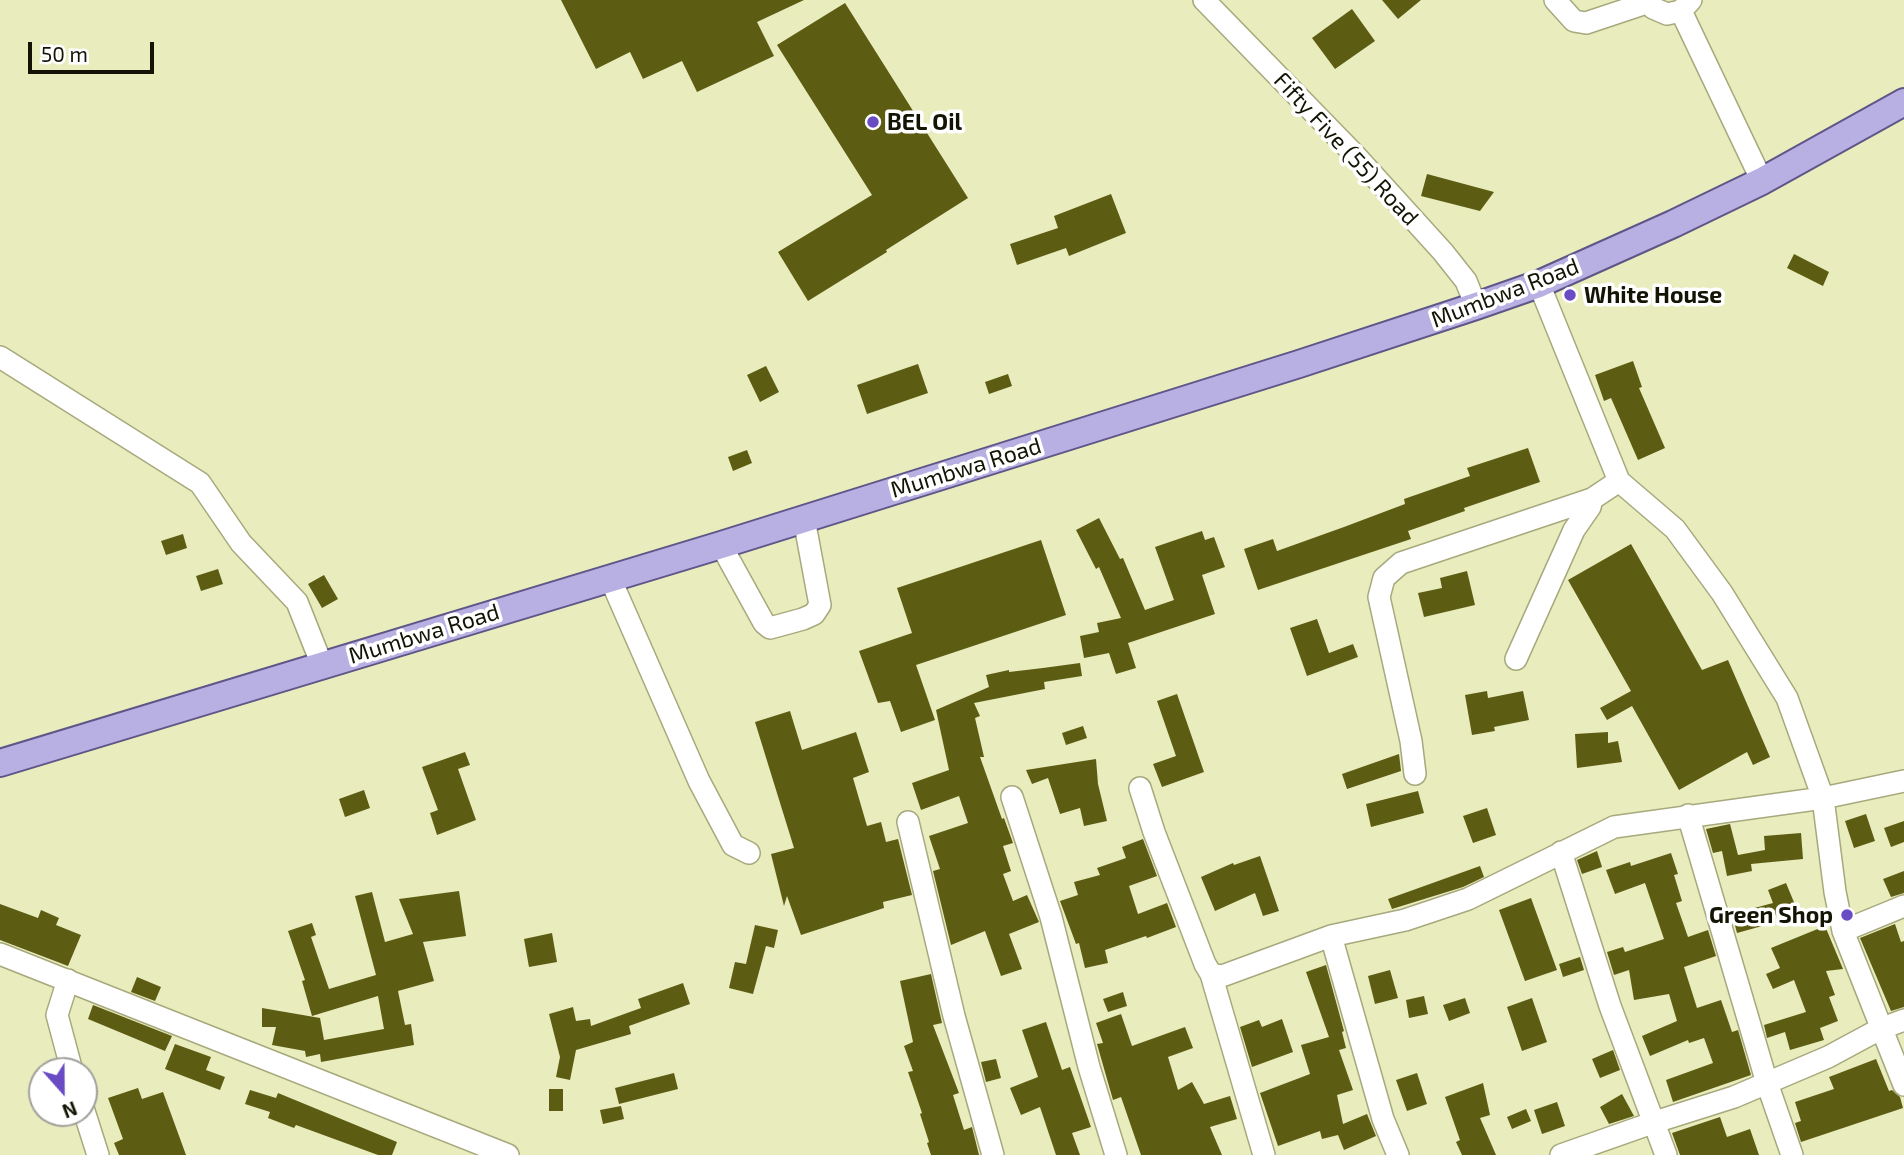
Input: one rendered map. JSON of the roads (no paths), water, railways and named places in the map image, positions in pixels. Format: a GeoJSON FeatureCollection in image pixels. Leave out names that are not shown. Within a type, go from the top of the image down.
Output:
{"type":"FeatureCollection","features":[{"type":"Feature","properties":{"kind":"main road","name":"Mumbwa Road"},"geometry":{"type":"LineString","coordinates":[[0,763],[721,545],[1476,306],[1539,284],[1673,224],[1762,181],[1904,102]]}},
{"type":"Feature","properties":{"kind":"street","name":"Fifty Five (55) Road"},"geometry":{"type":"LineString","coordinates":[[1204,0],[1355,155],[1443,252],[1466,281],[1476,306]]}},
{"type":"Feature","properties":{"kind":"street"},"geometry":{"type":"LineString","coordinates":[[1555,0],[1574,21],[1586,23],[1649,1],[1660,12],[1674,13],[1686,5],[1762,181]]}},
{"type":"Feature","properties":{"kind":"street"},"geometry":{"type":"LineString","coordinates":[[1539,284],[1619,481],[1675,529],[1722,593],[1787,698],[1823,798],[1835,892],[1843,931],[1904,1085]]}},
{"type":"Feature","properties":{"kind":"street"},"geometry":{"type":"LineString","coordinates":[[0,357],[200,483],[241,543],[297,602],[322,664]]}},
{"type":"Feature","properties":{"kind":"street"},"geometry":{"type":"LineString","coordinates":[[1415,774],[1411,741],[1379,597],[1384,578],[1401,563],[1592,499],[1619,481]]}},
{"type":"Feature","properties":{"kind":"street"},"geometry":{"type":"LineString","coordinates":[[1516,659],[1574,530],[1590,507],[1592,499]]}},
{"type":"Feature","properties":{"kind":"street"},"geometry":{"type":"LineString","coordinates":[[721,545],[764,623],[770,628],[803,619],[814,614],[820,605],[804,519]]}},
{"type":"Feature","properties":{"kind":"street"},"geometry":{"type":"LineString","coordinates":[[610,578],[699,781],[733,845],[749,853]]}},
{"type":"Feature","properties":{"kind":"street"},"geometry":{"type":"LineString","coordinates":[[1211,974],[1222,976],[1331,936],[1405,920],[1468,899],[1614,827],[1823,798],[1904,781]]}},
{"type":"Feature","properties":{"kind":"street"},"geometry":{"type":"LineString","coordinates":[[1140,788],[1154,832],[1211,974],[1264,1155]]}},
{"type":"Feature","properties":{"kind":"street"},"geometry":{"type":"LineString","coordinates":[[1012,797],[1051,917],[1089,1067],[1116,1155]]}},
{"type":"Feature","properties":{"kind":"street"},"geometry":{"type":"LineString","coordinates":[[1688,815],[1767,1083],[1792,1155]]}},
{"type":"Feature","properties":{"kind":"street"},"geometry":{"type":"LineString","coordinates":[[908,822],[954,1016],[993,1155]]}},
{"type":"Feature","properties":{"kind":"street"},"geometry":{"type":"LineString","coordinates":[[1560,852],[1610,1006],[1666,1155]]}},
{"type":"Feature","properties":{"kind":"street"},"geometry":{"type":"LineString","coordinates":[[1843,931],[1904,906]]}},
{"type":"Feature","properties":{"kind":"street"},"geometry":{"type":"LineString","coordinates":[[1331,936],[1383,1119],[1398,1155]]}},
{"type":"Feature","properties":{"kind":"street"},"geometry":{"type":"LineString","coordinates":[[0,954],[508,1155]]}},
{"type":"Feature","properties":{"kind":"street"},"geometry":{"type":"LineString","coordinates":[[68,980],[57,1016],[68,1057]]}},
{"type":"Feature","properties":{"kind":"street"},"geometry":{"type":"LineString","coordinates":[[1561,1155],[1734,1097],[1828,1057],[1880,1029],[1904,1020]]}},
{"type":"Feature","properties":{"kind":"street"},"geometry":{"type":"LineString","coordinates":[[89,1127],[98,1155]]}},
{"type":"Feature","properties":{"kind":"place","name":"BEL Oil"},"geometry":{"type":"Point","coordinates":[873,122]}},
{"type":"Feature","properties":{"kind":"place","name":"White House"},"geometry":{"type":"Point","coordinates":[1570,295]}},
{"type":"Feature","properties":{"kind":"place","name":"Green Shop"},"geometry":{"type":"Point","coordinates":[1847,915]}}]}
